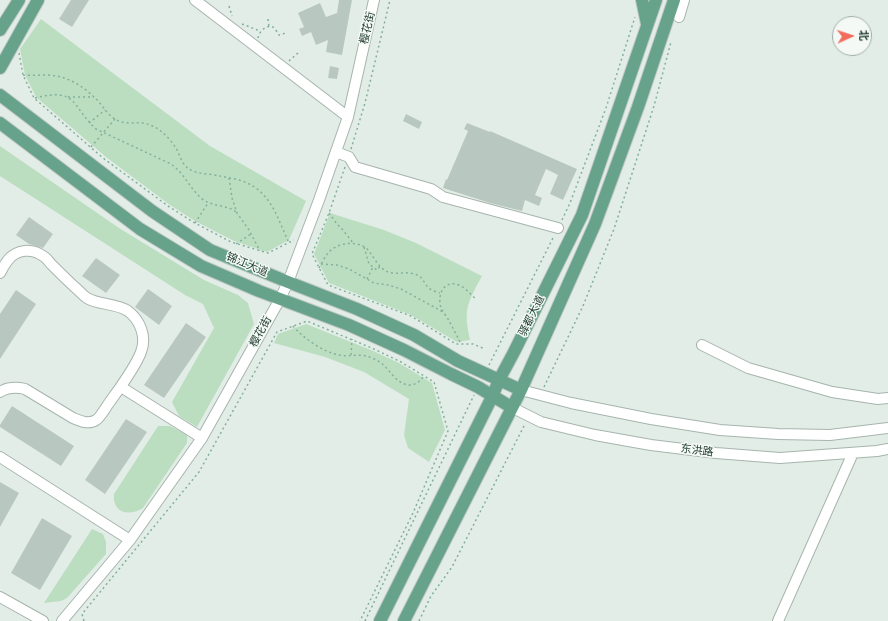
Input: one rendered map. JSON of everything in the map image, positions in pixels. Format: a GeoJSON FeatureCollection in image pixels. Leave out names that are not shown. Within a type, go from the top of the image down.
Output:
{"type":"FeatureCollection","features":[{"type":"Feature","properties":{"kind":"main road"},"geometry":{"type":"LineString","coordinates":[[0,30],[19,0]]}},
{"type":"Feature","properties":{"kind":"main road"},"geometry":{"type":"LineString","coordinates":[[0,68],[38,0]]}},
{"type":"Feature","properties":{"kind":"main road"},"geometry":{"type":"LineString","coordinates":[[642,0],[648,24]]}},
{"type":"Feature","properties":{"kind":"main road","name":"驿都大道"},"geometry":{"type":"LineString","coordinates":[[380,621],[582,215],[656,0]]}},
{"type":"Feature","properties":{"kind":"main road","name":"驿都大道"},"geometry":{"type":"LineString","coordinates":[[404,621],[520,390],[595,224],[638,107],[668,32],[674,0]]}},
{"type":"Feature","properties":{"kind":"main road"},"geometry":{"type":"LineString","coordinates":[[668,32],[679,17]]}},
{"type":"Feature","properties":{"kind":"main road","name":"锦江大道"},"geometry":{"type":"LineString","coordinates":[[0,95],[152,211],[210,250],[357,309],[407,332],[458,361],[520,390]]}},
{"type":"Feature","properties":{"kind":"main road","name":"锦江大道"},"geometry":{"type":"LineString","coordinates":[[0,123],[140,229],[201,266],[280,299],[356,328],[478,387],[511,407]]}},
{"type":"Feature","properties":{"kind":"street"},"geometry":{"type":"LineString","coordinates":[[195,0],[348,117]]}},
{"type":"Feature","properties":{"kind":"street","name":"樱花街"},"geometry":{"type":"LineString","coordinates":[[62,621],[130,540],[202,438],[280,299],[288,282],[319,200],[348,117],[374,0]]}},
{"type":"Feature","properties":{"kind":"street"},"geometry":{"type":"LineString","coordinates":[[679,17],[684,0]]}},
{"type":"Feature","properties":{"kind":"street"},"geometry":{"type":"LineString","coordinates":[[336,152],[349,157],[355,167],[431,189],[443,197],[558,228]]}},
{"type":"Feature","properties":{"kind":"street"},"geometry":{"type":"LineString","coordinates":[[0,273],[8,260],[14,254],[21,251],[30,250],[38,252],[45,257],[87,299],[115,306],[127,311],[135,318],[141,328],[143,339],[142,350],[137,360],[121,387],[97,420],[80,422],[25,389],[17,387],[0,392]]}},
{"type":"Feature","properties":{"kind":"street"},"geometry":{"type":"LineString","coordinates":[[702,345],[748,368],[832,392],[878,399],[888,398]]}},
{"type":"Feature","properties":{"kind":"street"},"geometry":{"type":"LineString","coordinates":[[121,387],[202,438]]}},
{"type":"Feature","properties":{"kind":"street"},"geometry":{"type":"LineString","coordinates":[[520,390],[571,403],[651,419],[720,430],[778,434],[830,435],[888,428]]}},
{"type":"Feature","properties":{"kind":"street","name":"东洪路"},"geometry":{"type":"LineString","coordinates":[[511,407],[528,417],[541,422],[595,435],[651,445],[716,453],[780,458],[888,449]]}},
{"type":"Feature","properties":{"kind":"street"},"geometry":{"type":"LineString","coordinates":[[778,621],[853,453]]}},
{"type":"Feature","properties":{"kind":"street"},"geometry":{"type":"LineString","coordinates":[[0,457],[130,540]]}},
{"type":"Feature","properties":{"kind":"street"},"geometry":{"type":"LineString","coordinates":[[0,597],[43,621]]}},
{"type":"Feature","properties":{"kind":"path"},"geometry":{"type":"LineString","coordinates":[[390,0],[365,103],[349,157],[329,213],[312,254],[328,285],[411,316],[456,344],[473,344],[485,349]]}},
{"type":"Feature","properties":{"kind":"path"},"geometry":{"type":"LineString","coordinates":[[485,374],[570,203],[606,108],[634,20],[642,0]]}},
{"type":"Feature","properties":{"kind":"path"},"geometry":{"type":"LineString","coordinates":[[229,6],[231,16],[233,18]]}},
{"type":"Feature","properties":{"kind":"path"},"geometry":{"type":"LineString","coordinates":[[268,19],[269,26]]}},
{"type":"Feature","properties":{"kind":"path"},"geometry":{"type":"LineString","coordinates":[[239,22],[260,31]]}},
{"type":"Feature","properties":{"kind":"path"},"geometry":{"type":"LineString","coordinates":[[258,39],[260,31],[269,26]]}},
{"type":"Feature","properties":{"kind":"path"},"geometry":{"type":"LineString","coordinates":[[269,26],[276,30],[279,35],[285,33]]}},
{"type":"Feature","properties":{"kind":"path"},"geometry":{"type":"LineString","coordinates":[[540,395],[583,306],[614,229],[654,106],[668,32]]}},
{"type":"Feature","properties":{"kind":"path"},"geometry":{"type":"LineString","coordinates":[[18,48],[23,75],[34,98],[103,158],[168,206],[195,223],[231,242],[268,254],[294,241]]}},
{"type":"Feature","properties":{"kind":"path"},"geometry":{"type":"LineString","coordinates":[[288,62],[298,54]]}},
{"type":"Feature","properties":{"kind":"path"},"geometry":{"type":"LineString","coordinates":[[23,75],[55,76],[66,79],[78,85],[94,97],[115,119],[122,122],[142,122],[161,131],[176,148],[181,160],[190,170],[246,182],[259,189],[266,196],[273,207],[289,243]]}},
{"type":"Feature","properties":{"kind":"path"},"geometry":{"type":"LineString","coordinates":[[34,98],[47,95],[94,97]]}},
{"type":"Feature","properties":{"kind":"path"},"geometry":{"type":"LineString","coordinates":[[68,97],[75,103],[89,123],[96,129],[171,164],[184,176],[200,197],[208,203],[230,208],[237,213]]}},
{"type":"Feature","properties":{"kind":"path"},"geometry":{"type":"LineString","coordinates":[[89,123],[105,110]]}},
{"type":"Feature","properties":{"kind":"path"},"geometry":{"type":"LineString","coordinates":[[91,147],[115,119]]}},
{"type":"Feature","properties":{"kind":"path"},"geometry":{"type":"LineString","coordinates":[[229,178],[232,198],[237,213],[260,251]]}},
{"type":"Feature","properties":{"kind":"path"},"geometry":{"type":"LineString","coordinates":[[195,223],[208,203]]}},
{"type":"Feature","properties":{"kind":"path"},"geometry":{"type":"LineString","coordinates":[[329,213],[336,224],[354,244]]}},
{"type":"Feature","properties":{"kind":"path"},"geometry":{"type":"LineString","coordinates":[[236,244],[251,234]]}},
{"type":"Feature","properties":{"kind":"path"},"geometry":{"type":"LineString","coordinates":[[319,268],[328,252],[342,244],[350,243],[366,248],[385,271],[417,275],[429,288],[440,293]]}},
{"type":"Feature","properties":{"kind":"path"},"geometry":{"type":"LineString","coordinates":[[364,247],[369,264],[376,270],[380,266]]}},
{"type":"Feature","properties":{"kind":"path"},"geometry":{"type":"LineString","coordinates":[[321,264],[337,265],[349,269],[374,283],[401,289],[445,313]]}},
{"type":"Feature","properties":{"kind":"path"},"geometry":{"type":"LineString","coordinates":[[367,279],[373,267]]}},
{"type":"Feature","properties":{"kind":"path"},"geometry":{"type":"LineString","coordinates":[[460,342],[441,308],[440,293],[445,287],[451,284],[457,284],[466,289],[476,299]]}},
{"type":"Feature","properties":{"kind":"path"},"geometry":{"type":"LineString","coordinates":[[307,321],[374,349],[434,382],[448,431],[413,513],[360,621]]}},
{"type":"Feature","properties":{"kind":"path"},"geometry":{"type":"LineString","coordinates":[[293,326],[300,334],[324,350],[338,355],[367,356],[379,361],[402,383],[408,385],[415,384],[424,376]]}},
{"type":"Feature","properties":{"kind":"path"},"geometry":{"type":"LineString","coordinates":[[351,356],[352,339]]}},
{"type":"Feature","properties":{"kind":"path"},"geometry":{"type":"LineString","coordinates":[[365,621],[478,387]]}},
{"type":"Feature","properties":{"kind":"path"},"geometry":{"type":"LineString","coordinates":[[419,621],[431,596],[452,567],[528,417]]}},
{"type":"Feature","properties":{"kind":"green space"},"geometry":{"type":"Polygon","coordinates":[[[41,19],[210,146],[306,201],[289,240],[267,252],[234,241],[195,221],[170,205],[106,157],[36,97],[25,75],[20,49],[41,19]]]}},
{"type":"Feature","properties":{"kind":"green space"},"geometry":{"type":"Polygon","coordinates":[[[0,146],[119,228],[204,280],[238,295],[248,303],[254,324],[197,427],[179,416],[172,402],[214,328],[203,304],[185,295],[0,176],[0,146]]]}},
{"type":"Feature","properties":{"kind":"green space"},"geometry":{"type":"Polygon","coordinates":[[[330,213],[384,230],[416,243],[482,276],[471,298],[467,311],[470,340],[457,342],[411,315],[329,283],[314,254],[330,213]]]}},
{"type":"Feature","properties":{"kind":"green space"},"geometry":{"type":"Polygon","coordinates":[[[306,324],[399,363],[432,383],[445,430],[429,462],[408,448],[404,435],[409,399],[364,372],[325,357],[274,343],[278,334],[306,324]]]}},
{"type":"Feature","properties":{"kind":"green space"},"geometry":{"type":"Polygon","coordinates":[[[158,426],[170,426],[187,435],[187,443],[143,508],[138,511],[127,513],[122,512],[116,505],[114,494],[158,426]]]}},
{"type":"Feature","properties":{"kind":"green space"},"geometry":{"type":"Polygon","coordinates":[[[92,529],[103,534],[106,542],[106,554],[67,598],[61,601],[44,603],[92,529]]]}},
{"type":"Feature","properties":{"kind":"building"},"geometry":{"type":"Polygon","coordinates":[[[71,0],[89,0],[72,27],[59,19],[71,0]]]}},
{"type":"Feature","properties":{"kind":"building"},"geometry":{"type":"Polygon","coordinates":[[[339,0],[352,0],[342,55],[326,52],[328,40],[316,45],[311,32],[302,36],[299,29],[304,27],[298,13],[320,3],[326,17],[337,13],[339,0]]]}},
{"type":"Feature","properties":{"kind":"building"},"geometry":{"type":"Polygon","coordinates":[[[330,66],[339,68],[337,79],[328,78],[330,66]]]}},
{"type":"Feature","properties":{"kind":"building"},"geometry":{"type":"Polygon","coordinates":[[[406,114],[422,122],[419,129],[403,121],[406,114]]]}},
{"type":"Feature","properties":{"kind":"building"},"geometry":{"type":"Polygon","coordinates":[[[467,123],[490,131],[577,169],[563,200],[550,194],[558,175],[546,169],[535,195],[542,198],[539,206],[525,200],[522,211],[490,203],[443,188],[468,131],[464,129],[467,123]]]}},
{"type":"Feature","properties":{"kind":"building"},"geometry":{"type":"Polygon","coordinates":[[[29,217],[53,234],[43,248],[29,244],[16,235],[29,217]]]}},
{"type":"Feature","properties":{"kind":"building"},"geometry":{"type":"Polygon","coordinates":[[[96,258],[120,275],[106,293],[82,276],[96,258]]]}},
{"type":"Feature","properties":{"kind":"building"},"geometry":{"type":"Polygon","coordinates":[[[148,289],[172,306],[159,325],[135,307],[148,289]]]}},
{"type":"Feature","properties":{"kind":"building"},"geometry":{"type":"Polygon","coordinates":[[[16,290],[36,304],[0,359],[0,314],[16,290]]]}},
{"type":"Feature","properties":{"kind":"building"},"geometry":{"type":"Polygon","coordinates":[[[186,323],[206,337],[164,398],[144,385],[186,323]]]}},
{"type":"Feature","properties":{"kind":"building"},"geometry":{"type":"Polygon","coordinates":[[[12,406],[74,446],[61,466],[0,427],[12,406]]]}},
{"type":"Feature","properties":{"kind":"building"},"geometry":{"type":"Polygon","coordinates":[[[126,419],[147,432],[105,494],[85,480],[126,419]]]}},
{"type":"Feature","properties":{"kind":"building"},"geometry":{"type":"Polygon","coordinates":[[[0,482],[19,493],[0,527],[0,482]]]}},
{"type":"Feature","properties":{"kind":"building"},"geometry":{"type":"Polygon","coordinates":[[[42,518],[72,536],[40,590],[11,573],[42,518]]]}}]}
